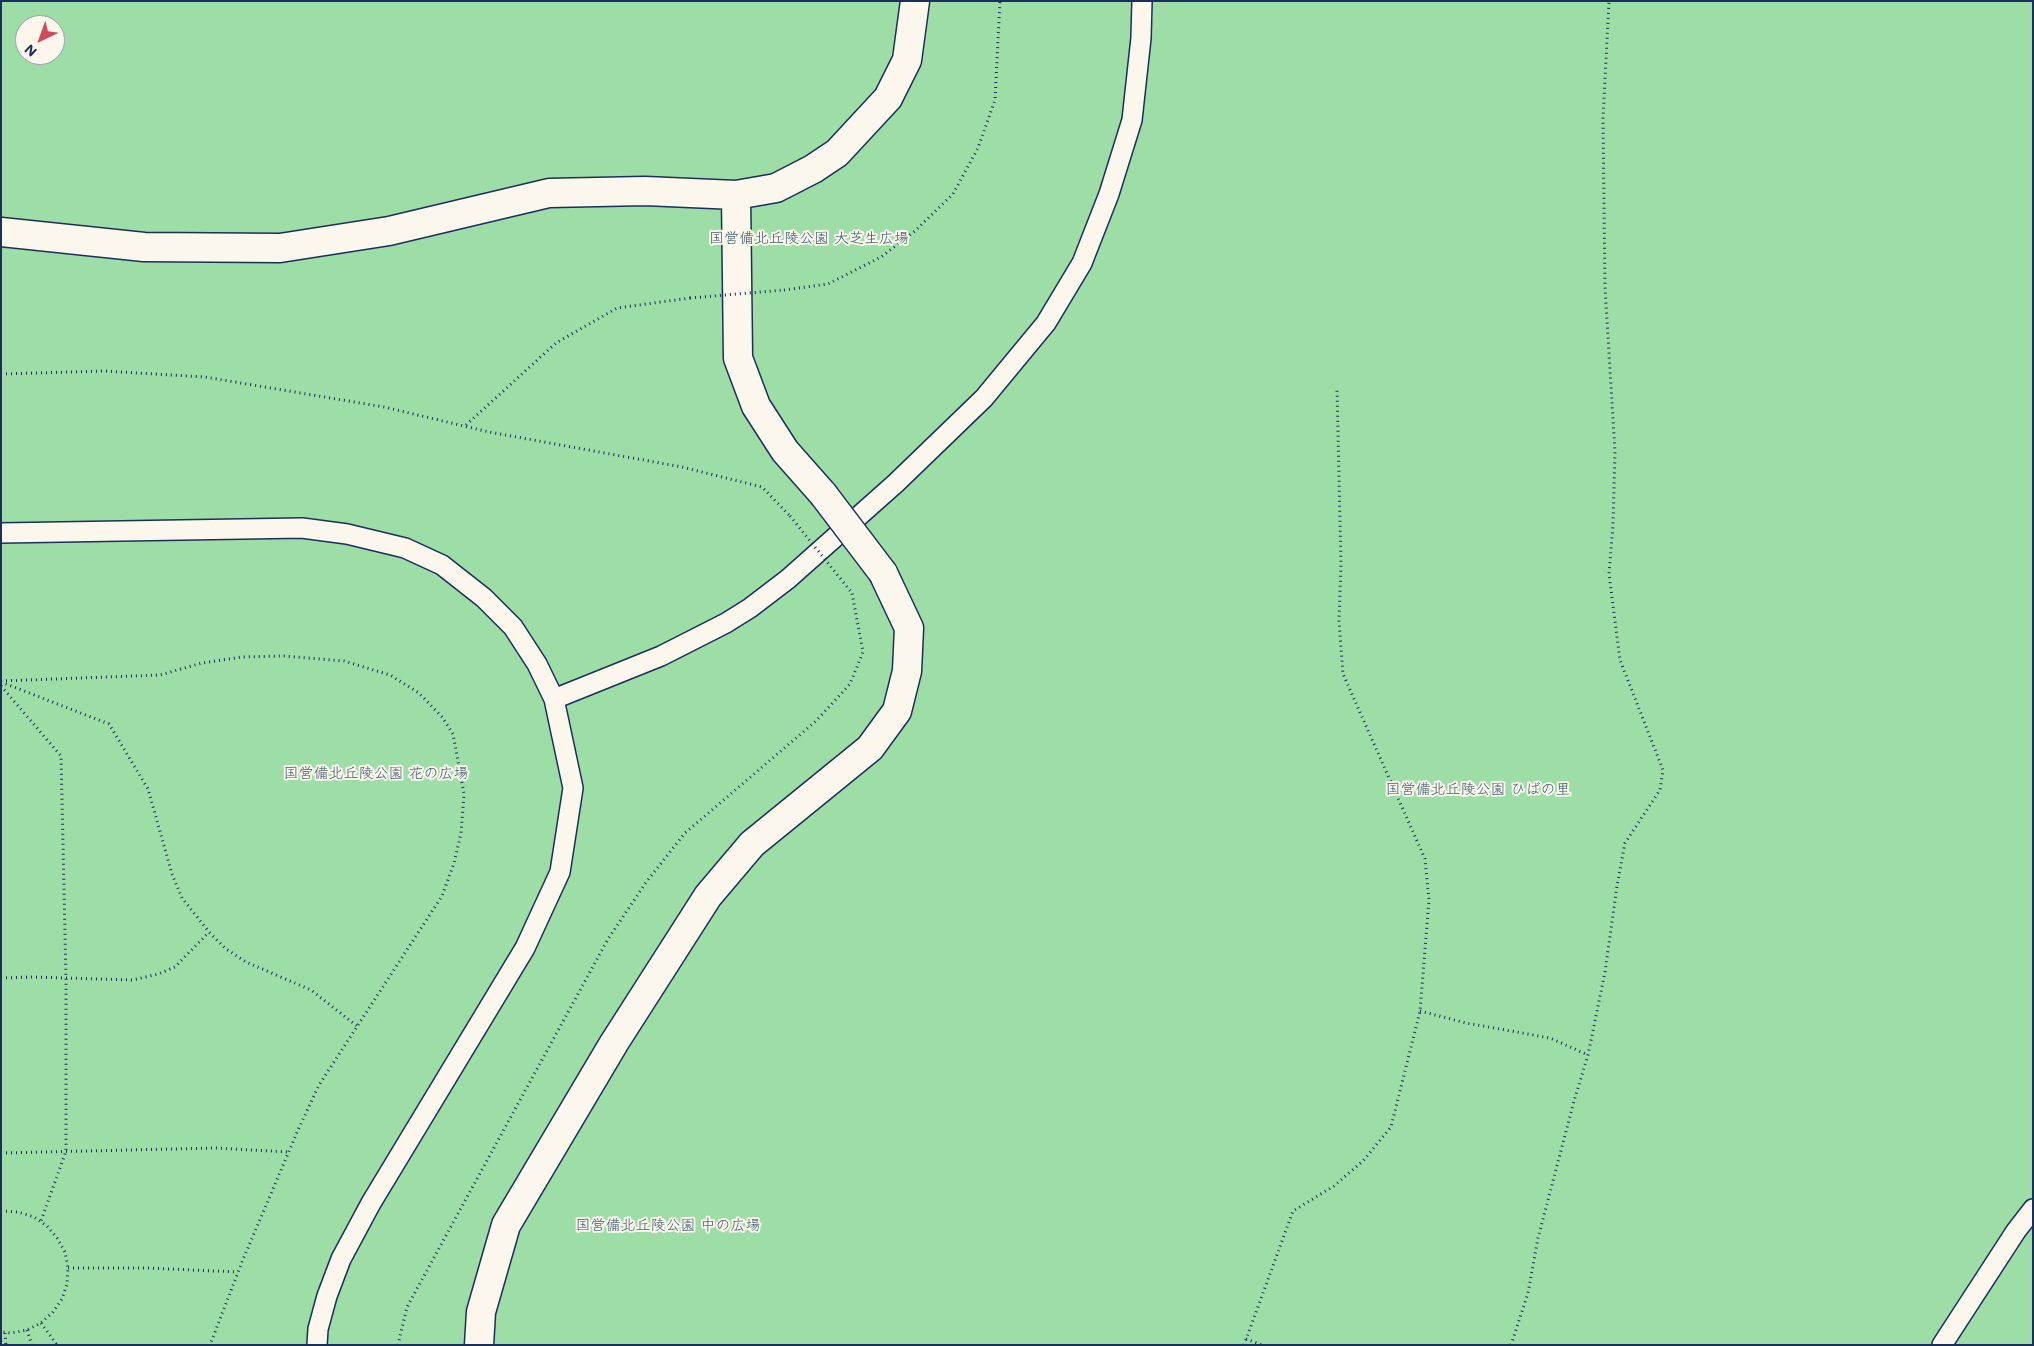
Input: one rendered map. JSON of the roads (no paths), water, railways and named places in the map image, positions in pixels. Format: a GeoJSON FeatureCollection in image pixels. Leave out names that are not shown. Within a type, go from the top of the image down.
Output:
{"type":"FeatureCollection","features":[{"type":"Feature","properties":{"kind":"street"},"geometry":{"type":"LineString","coordinates":[[1,232],[144,247],[280,248],[389,231],[549,193],[645,190],[736,195],[776,188],[813,169],[837,153],[888,98],[906,60],[916,1]]}},
{"type":"Feature","properties":{"kind":"street"},"geometry":{"type":"LineString","coordinates":[[479,1345],[481,1312],[506,1225],[614,1043],[708,896],[752,844],[870,748],[897,711],[907,671],[909,628],[883,573],[823,494],[785,451],[756,406],[738,358],[736,195]]}},
{"type":"Feature","properties":{"kind":"lane"},"geometry":{"type":"LineString","coordinates":[[554,699],[661,656],[726,623],[750,608],[788,579],[896,483],[984,398],[1046,323],[1085,255],[1109,194],[1132,120],[1142,38],[1142,1]]}},
{"type":"Feature","properties":{"kind":"lane"},"geometry":{"type":"LineString","coordinates":[[1,533],[302,528],[347,534],[405,548],[442,565],[484,598],[508,621],[538,664],[554,699],[573,788],[560,872],[525,948],[371,1204],[341,1259],[327,1296],[318,1328],[317,1345]]}},
{"type":"Feature","properties":{"kind":"lane"},"geometry":{"type":"LineString","coordinates":[[1942,1345],[2016,1231],[2033,1209]]}},
{"type":"Feature","properties":{"kind":"park label","name":"国営備北丘陵公園 大芝生広場"},"geometry":{"type":"Point","coordinates":[809,238]}},
{"type":"Feature","properties":{"kind":"park label","name":"国営備北丘陵公園 花の広場"},"geometry":{"type":"Point","coordinates":[376,773]}},
{"type":"Feature","properties":{"kind":"park label","name":"国営備北丘陵公園 ひばの里"},"geometry":{"type":"Point","coordinates":[1478,789]}},
{"type":"Feature","properties":{"kind":"park label","name":"国営備北丘陵公園 中の広場"},"geometry":{"type":"Point","coordinates":[668,1225]}}]}
